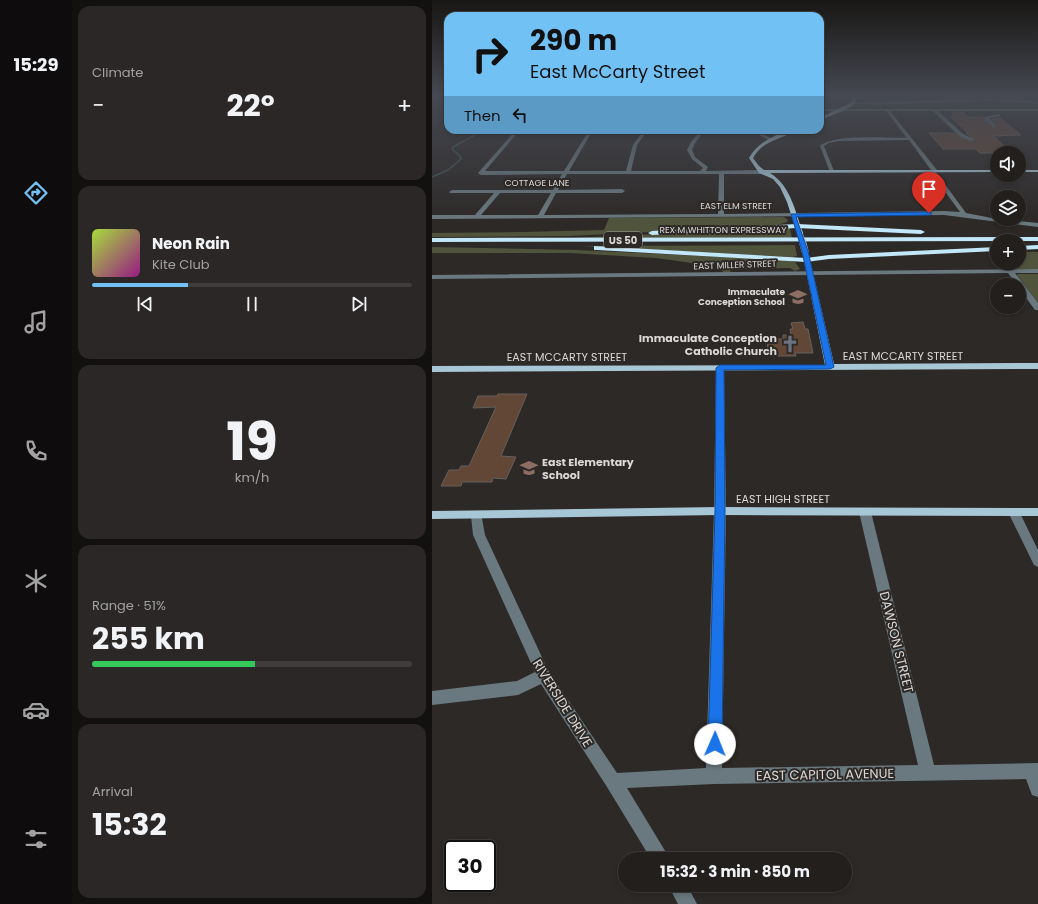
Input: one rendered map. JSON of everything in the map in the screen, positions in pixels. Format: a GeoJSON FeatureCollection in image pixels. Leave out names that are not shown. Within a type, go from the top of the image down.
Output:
{"type":"FeatureCollection","features":[{"type":"Feature","properties":{"kind":"highway"},"geometry":{"type":"LineString","coordinates":[[523,242],[555,237],[798,229],[1038,236]]}},
{"type":"Feature","properties":{"kind":"highway","name":"REX M WHITTON EXPRESSWAY"},"geometry":{"type":"LineString","coordinates":[[432,244],[523,242],[1038,239]]}},
{"type":"Feature","properties":{"kind":"highway","name":"REX M WHITTON EXPRESSWAY"},"geometry":{"type":"LineString","coordinates":[[432,240],[523,242],[990,243]]}},
{"type":"Feature","properties":{"kind":"highway"},"geometry":{"type":"LineString","coordinates":[[523,242],[806,260],[829,257],[990,249]]}},
{"type":"Feature","properties":{"kind":"highway"},"geometry":{"type":"LineString","coordinates":[[1026,243],[1038,243]]}},
{"type":"Feature","properties":{"kind":"highway"},"geometry":{"type":"LineString","coordinates":[[1026,248],[1038,247]]}},
{"type":"Feature","properties":{"kind":"main road"},"geometry":{"type":"LineString","coordinates":[[771,139],[757,147],[751,158],[755,167],[784,187]]}},
{"type":"Feature","properties":{"kind":"main road"},"geometry":{"type":"LineString","coordinates":[[761,172],[990,171]]}},
{"type":"Feature","properties":{"kind":"main road"},"geometry":{"type":"LineString","coordinates":[[1026,171],[1037,172]]}},
{"type":"Feature","properties":{"kind":"main road"},"geometry":{"type":"LineString","coordinates":[[773,178],[785,172]]}},
{"type":"Feature","properties":{"kind":"main road"},"geometry":{"type":"LineString","coordinates":[[785,172],[784,187],[805,251],[830,367]]}},
{"type":"Feature","properties":{"kind":"main road","name":"EAST MCCARTY STREET"},"geometry":{"type":"LineString","coordinates":[[432,369],[1038,366]]}},
{"type":"Feature","properties":{"kind":"main road","name":"EAST HIGH STREET"},"geometry":{"type":"LineString","coordinates":[[432,515],[477,516],[720,511],[1038,512]]}},
{"type":"Feature","properties":{"kind":"street"},"geometry":{"type":"LineString","coordinates":[[510,139],[481,173],[704,170],[719,172],[761,172]]}},
{"type":"Feature","properties":{"kind":"street"},"geometry":{"type":"LineString","coordinates":[[540,216],[586,139]]}},
{"type":"Feature","properties":{"kind":"street"},"geometry":{"type":"LineString","coordinates":[[628,172],[635,145],[639,139]]}},
{"type":"Feature","properties":{"kind":"street"},"geometry":{"type":"LineString","coordinates":[[696,139],[691,145],[690,153],[692,158],[704,170]]}},
{"type":"Feature","properties":{"kind":"street"},"geometry":{"type":"LineString","coordinates":[[832,171],[822,146],[828,142],[839,140],[911,140],[964,214]]}},
{"type":"Feature","properties":{"kind":"street"},"geometry":{"type":"LineString","coordinates":[[719,172],[721,215]]}},
{"type":"Feature","properties":{"kind":"street","name":"COTTAGE LANE"},"geometry":{"type":"LineString","coordinates":[[452,192],[622,191]]}},
{"type":"Feature","properties":{"kind":"street"},"geometry":{"type":"LineString","coordinates":[[477,216],[498,192]]}},
{"type":"Feature","properties":{"kind":"street","name":"EAST ELM STREET"},"geometry":{"type":"LineString","coordinates":[[432,216],[793,216],[964,214],[1020,224],[1038,225]]}},
{"type":"Feature","properties":{"kind":"street"},"geometry":{"type":"LineString","coordinates":[[1010,271],[1038,308]]}},
{"type":"Feature","properties":{"kind":"street"},"geometry":{"type":"LineString","coordinates":[[1035,271],[1038,278]]}},
{"type":"Feature","properties":{"kind":"street","name":"EAST MILLER STREET"},"geometry":{"type":"LineString","coordinates":[[432,277],[719,275],[809,272],[1035,271]]}},
{"type":"Feature","properties":{"kind":"street"},"geometry":{"type":"LineString","coordinates":[[714,776],[720,511],[720,368]]}},
{"type":"Feature","properties":{"kind":"street","name":"DAWSON STREET"},"geometry":{"type":"LineString","coordinates":[[865,512],[928,773]]}},
{"type":"Feature","properties":{"kind":"street"},"geometry":{"type":"LineString","coordinates":[[1014,512],[1038,562]]}},
{"type":"Feature","properties":{"kind":"street","name":"RIVERSIDE DRIVE"},"geometry":{"type":"LineString","coordinates":[[477,516],[479,535],[543,675],[613,781],[657,852]]}},
{"type":"Feature","properties":{"kind":"street"},"geometry":{"type":"LineString","coordinates":[[432,698],[518,688],[543,675]]}},
{"type":"Feature","properties":{"kind":"street"},"geometry":{"type":"LineString","coordinates":[[1035,771],[1038,789]]}},
{"type":"Feature","properties":{"kind":"street","name":"EAST CAPITOL AVENUE"},"geometry":{"type":"LineString","coordinates":[[613,781],[714,776],[1035,771]]}},
{"type":"Feature","properties":{"kind":"street"},"geometry":{"type":"LineString","coordinates":[[681,892],[688,904]]}},
{"type":"Feature","properties":{"kind":"green space"},"geometry":{"type":"Polygon","coordinates":[[[784,217],[788,220],[787,222],[774,226],[569,236],[432,237],[432,233],[604,230],[609,218],[784,217]]]}},
{"type":"Feature","properties":{"kind":"green space"},"geometry":{"type":"Polygon","coordinates":[[[790,228],[792,238],[571,238],[790,228]]]}},
{"type":"Feature","properties":{"kind":"green space"},"geometry":{"type":"Polygon","coordinates":[[[795,245],[797,256],[792,257],[581,246],[795,245]]]}},
{"type":"Feature","properties":{"kind":"green space"},"geometry":{"type":"Polygon","coordinates":[[[432,247],[577,250],[785,260],[795,262],[800,269],[795,271],[790,268],[731,269],[730,273],[722,273],[724,263],[692,263],[656,258],[570,253],[432,253],[432,247]]]}},
{"type":"Feature","properties":{"kind":"green space"},"geometry":{"type":"Polygon","coordinates":[[[1026,252],[1038,252],[1038,269],[1026,269],[1026,252]]]}},
{"type":"Feature","properties":{"kind":"green space"},"geometry":{"type":"Polygon","coordinates":[[[1038,274],[1038,303],[1026,287],[1026,278],[1019,278],[1017,275],[1038,274]]]}},
{"type":"Feature","properties":{"kind":"building"},"geometry":{"type":"Polygon","coordinates":[[[934,139],[966,139],[971,142],[974,139],[997,139],[1004,146],[990,146],[990,153],[980,153],[976,149],[943,149],[934,139]]]}},
{"type":"Feature","properties":{"kind":"building","name":"Immaculate Conception Catholic Church"},"geometry":{"type":"Polygon","coordinates":[[[803,322],[805,329],[808,329],[813,353],[795,353],[796,356],[777,356],[777,353],[768,353],[767,339],[783,339],[783,335],[791,335],[790,329],[793,329],[791,323],[803,322]]]}},
{"type":"Feature","properties":{"kind":"building","name":"East Elementary School"},"geometry":{"type":"Polygon","coordinates":[[[498,394],[527,394],[501,456],[516,457],[506,479],[493,478],[492,482],[462,482],[461,486],[441,486],[449,470],[459,470],[461,466],[469,466],[496,407],[473,408],[478,396],[497,396],[498,394]]]}},
{"type":"Feature","properties":{"kind":"waterway"},"geometry":{"type":"LineString","coordinates":[[432,177],[448,170],[461,159],[460,156],[452,149],[467,139]]}},
{"type":"Feature","properties":{"kind":"place","name":"Immaculate Conception School"},"geometry":{"type":"Point","coordinates":[798,297]}},
{"type":"Feature","properties":{"kind":"place","name":"Immaculate Conception Catholic Church"},"geometry":{"type":"Point","coordinates":[790,344]}},
{"type":"Feature","properties":{"kind":"place","name":"East Elementary School"},"geometry":{"type":"Point","coordinates":[529,468]}},
{"type":"Feature","properties":{"kind":"route"},"geometry":{"type":"LineString","coordinates":[[715,744],[720,511],[720,368],[830,367],[805,251],[793,216],[929,213]]}}]}
